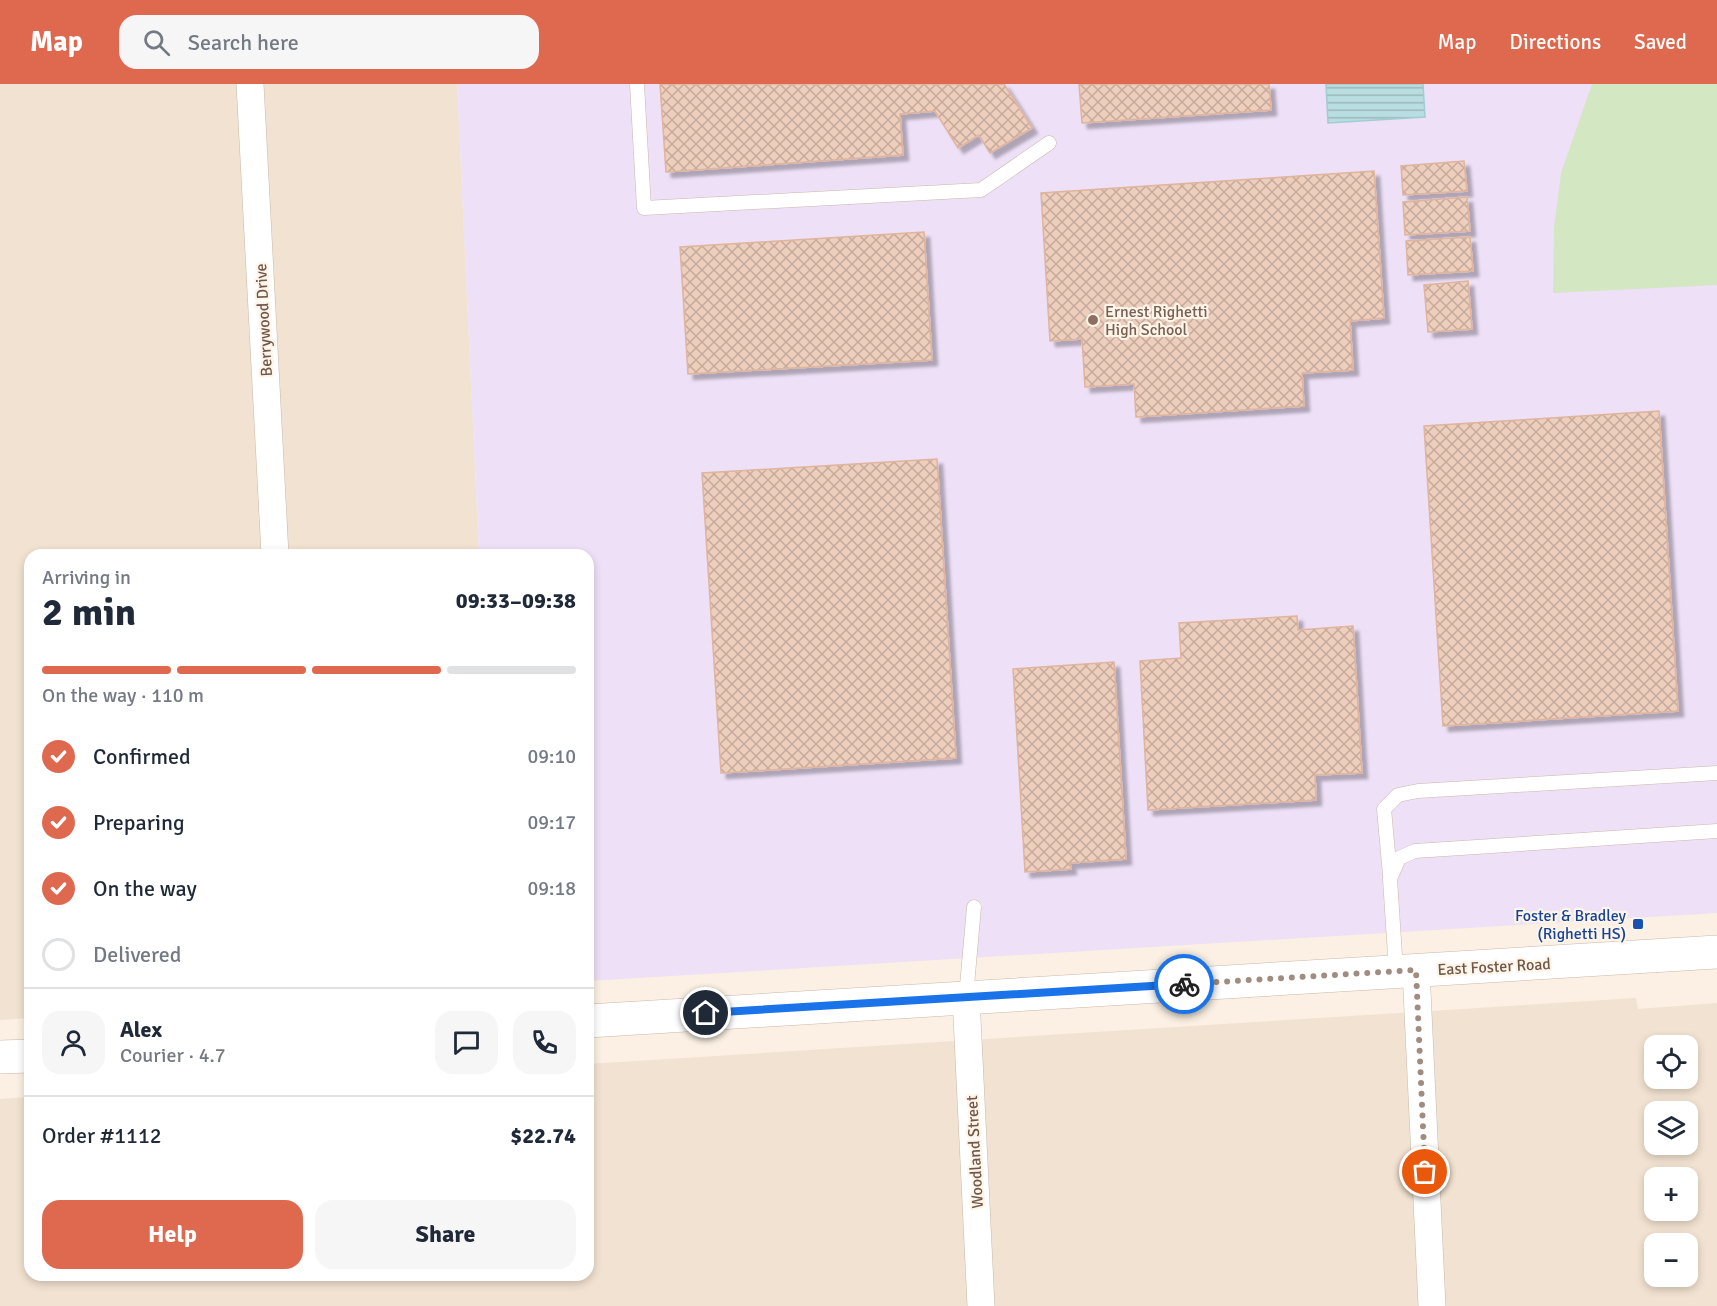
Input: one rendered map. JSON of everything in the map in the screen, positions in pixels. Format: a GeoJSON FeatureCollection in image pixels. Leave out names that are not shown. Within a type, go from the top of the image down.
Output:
{"type":"FeatureCollection","features":[{"type":"Feature","properties":{"kind":"street","name":"Berrywood Drive"},"geometry":{"type":"LineString","coordinates":[[250,84],[275,549]]}},
{"type":"Feature","properties":{"kind":"street","name":"East Foster Road"},"geometry":{"type":"LineString","coordinates":[[594,1021],[1717,952]]}},
{"type":"Feature","properties":{"kind":"street"},"geometry":{"type":"LineString","coordinates":[[1406,971],[1432,1306]]}},
{"type":"Feature","properties":{"kind":"street","name":"Woodland Street"},"geometry":{"type":"LineString","coordinates":[[966,997],[981,1306]]}},
{"type":"Feature","properties":{"kind":"street"},"geometry":{"type":"LineString","coordinates":[[0,1057],[24,1056]]}},
{"type":"Feature","properties":{"kind":"lane"},"geometry":{"type":"LineString","coordinates":[[637,84],[644,208],[981,190],[1049,143]]}},
{"type":"Feature","properties":{"kind":"lane"},"geometry":{"type":"LineString","coordinates":[[1406,971],[1390,879],[1384,809],[1398,795],[1418,791],[1717,773]]}},
{"type":"Feature","properties":{"kind":"lane"},"geometry":{"type":"LineString","coordinates":[[1390,879],[1399,858],[1415,851],[1717,831]]}},
{"type":"Feature","properties":{"kind":"lane"},"geometry":{"type":"LineString","coordinates":[[966,997],[974,907]]}},
{"type":"Feature","properties":{"kind":"shaded area"},"geometry":{"type":"Polygon","coordinates":[[[0,84],[457,84],[479,549],[24,549],[24,1018],[0,1020],[0,84]]]}},
{"type":"Feature","properties":{"kind":"shaded area","name":"Ernest Righetti High School"},"geometry":{"type":"Polygon","coordinates":[[[457,84],[1717,84],[1717,913],[594,981],[594,549],[479,549],[457,84]]]}},
{"type":"Feature","properties":{"kind":"shaded area"},"geometry":{"type":"Polygon","coordinates":[[[1636,998],[1638,1009],[1717,1003],[1717,1306],[0,1306],[0,1099],[24,1097],[24,1281],[594,1281],[594,1064],[1636,998]]]}},
{"type":"Feature","properties":{"kind":"green space"},"geometry":{"type":"Polygon","coordinates":[[[1592,84],[1717,84],[1717,285],[1553,293],[1554,228],[1561,173],[1592,84]]]}},
{"type":"Feature","properties":{"kind":"water"},"geometry":{"type":"Polygon","coordinates":[[[1326,84],[1423,84],[1425,117],[1328,123],[1326,84]]]}},
{"type":"Feature","properties":{"kind":"building"},"geometry":{"type":"Polygon","coordinates":[[[660,84],[1004,84],[1032,128],[990,153],[979,135],[958,148],[935,111],[900,114],[903,155],[666,172],[660,84]]]}},
{"type":"Feature","properties":{"kind":"building"},"geometry":{"type":"Polygon","coordinates":[[[1079,84],[1269,84],[1271,110],[1082,123],[1079,84]]]}},
{"type":"Feature","properties":{"kind":"building"},"geometry":{"type":"Polygon","coordinates":[[[1464,161],[1467,191],[1403,195],[1401,166],[1464,161]]]}},
{"type":"Feature","properties":{"kind":"building"},"geometry":{"type":"Polygon","coordinates":[[[1374,171],[1384,318],[1350,321],[1353,370],[1302,373],[1304,406],[1136,417],[1134,384],[1085,387],[1082,339],[1050,341],[1041,193],[1374,171]]]}},
{"type":"Feature","properties":{"kind":"building"},"geometry":{"type":"Polygon","coordinates":[[[1467,197],[1470,231],[1405,235],[1403,202],[1467,197]]]}},
{"type":"Feature","properties":{"kind":"building"},"geometry":{"type":"Polygon","coordinates":[[[924,232],[932,360],[688,374],[680,247],[924,232]]]}},
{"type":"Feature","properties":{"kind":"building"},"geometry":{"type":"Polygon","coordinates":[[[1470,237],[1473,271],[1408,275],[1406,241],[1470,237]]]}},
{"type":"Feature","properties":{"kind":"building"},"geometry":{"type":"Polygon","coordinates":[[[1468,281],[1472,329],[1428,332],[1424,285],[1468,281]]]}},
{"type":"Feature","properties":{"kind":"building"},"geometry":{"type":"Polygon","coordinates":[[[1659,411],[1678,711],[1443,726],[1424,426],[1659,411]]]}},
{"type":"Feature","properties":{"kind":"building"},"geometry":{"type":"Polygon","coordinates":[[[937,459],[956,758],[721,773],[702,473],[937,459]]]}},
{"type":"Feature","properties":{"kind":"building"},"geometry":{"type":"Polygon","coordinates":[[[1297,616],[1298,630],[1353,626],[1362,773],[1315,775],[1316,800],[1148,810],[1140,661],[1181,658],[1179,623],[1297,616]]]}},
{"type":"Feature","properties":{"kind":"building"},"geometry":{"type":"Polygon","coordinates":[[[1114,662],[1126,859],[1070,863],[1071,869],[1025,872],[1013,669],[1114,662]]]}},
{"type":"Feature","properties":{"kind":"way so far"},"geometry":{"type":"LineString","coordinates":[[1184,984],[1416,970],[1425,1172]]}},
{"type":"Feature","properties":{"kind":"place","name":"Ernest Righetti High School"},"geometry":{"type":"Point","coordinates":[1093,320]}},
{"type":"Feature","properties":{"kind":"place","name":"Foster & Bradley (Righetti HS)"},"geometry":{"type":"Point","coordinates":[1638,924]}},
{"type":"Feature","properties":{"kind":"route"},"geometry":{"type":"LineString","coordinates":[[706,1013],[1184,984]]}}]}
